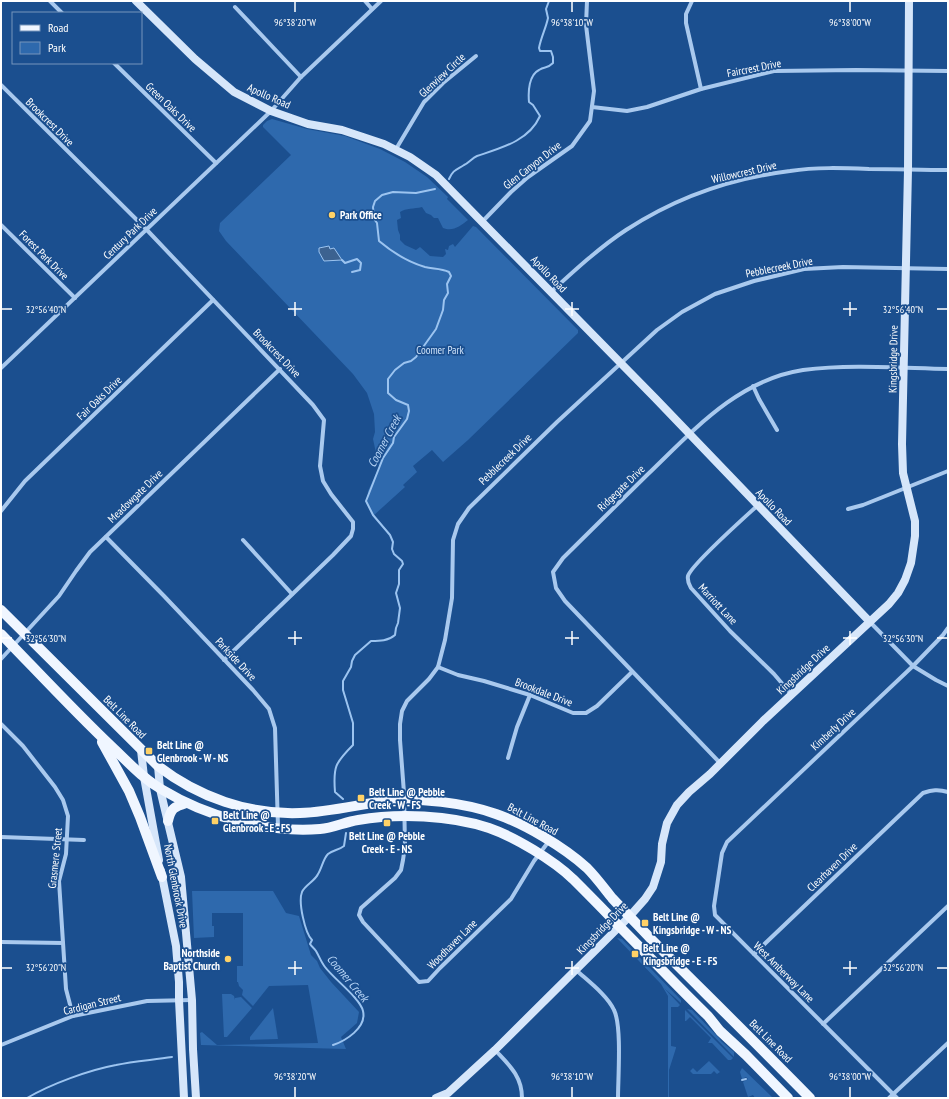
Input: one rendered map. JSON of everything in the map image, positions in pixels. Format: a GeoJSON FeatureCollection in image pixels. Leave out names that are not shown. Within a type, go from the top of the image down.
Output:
{"type":"FeatureCollection","features":[{"type":"Feature","properties":{"kind":"main road","name":"Belt Line Road"},"geometry":{"type":"LineString","coordinates":[[1,610],[158,766],[172,777],[204,795],[253,810],[278,813],[332,811],[386,801],[404,800],[446,803],[480,809],[511,820],[549,841],[586,868],[629,917],[810,1098]]}},
{"type":"Feature","properties":{"kind":"main road"},"geometry":{"type":"LineString","coordinates":[[1,634],[97,733],[144,777],[160,789],[186,803],[210,813],[235,820],[278,828],[321,829],[358,820],[404,816],[430,817],[476,825],[508,836],[539,854],[572,878],[708,1016],[720,1031],[788,1098]]}},
{"type":"Feature","properties":{"kind":"main road"},"geometry":{"type":"LineString","coordinates":[[97,733],[129,792],[140,817],[162,877]]}},
{"type":"Feature","properties":{"kind":"main road"},"geometry":{"type":"LineString","coordinates":[[168,820],[170,811],[176,806],[186,803]]}},
{"type":"Feature","properties":{"kind":"main road"},"geometry":{"type":"LineString","coordinates":[[746,1055],[757,1044]]}},
{"type":"Feature","properties":{"kind":"street"},"geometry":{"type":"LineString","coordinates":[[50,1],[61,12]]}},
{"type":"Feature","properties":{"kind":"street"},"geometry":{"type":"LineString","coordinates":[[365,1],[372,9]]}},
{"type":"Feature","properties":{"kind":"street","name":"Century Park Drive"},"geometry":{"type":"LineString","coordinates":[[1,367],[271,111],[302,77],[381,1]]}},
{"type":"Feature","properties":{"kind":"street","name":"Glen Canyon Drive"},"geometry":{"type":"LineString","coordinates":[[482,222],[528,177],[572,146],[590,121],[594,91],[586,25],[587,1]]}},
{"type":"Feature","properties":{"kind":"street"},"geometry":{"type":"LineString","coordinates":[[692,1],[686,14],[686,23],[701,89]]}},
{"type":"Feature","properties":{"kind":"street","name":"Kingsbridge Drive"},"geometry":{"type":"LineString","coordinates":[[436,1098],[448,1093],[495,1050],[629,917],[653,887],[661,862],[662,844],[667,823],[677,806],[688,792],[889,604],[898,593],[905,580],[914,549],[915,521],[903,473],[902,460],[908,170],[909,1]]}},
{"type":"Feature","properties":{"kind":"street","name":"Apollo Road"},"geometry":{"type":"LineString","coordinates":[[140,2],[195,59],[234,92],[271,111],[308,124],[342,130],[384,144],[396,149],[436,175],[621,363],[757,506],[913,666],[948,686]]}},
{"type":"Feature","properties":{"kind":"street"},"geometry":{"type":"LineString","coordinates":[[235,7],[302,77]]}},
{"type":"Feature","properties":{"kind":"street","name":"Glenview Circle"},"geometry":{"type":"LineString","coordinates":[[396,149],[424,102],[443,83],[476,56]]}},
{"type":"Feature","properties":{"kind":"street","name":"Green Oaks Drive"},"geometry":{"type":"LineString","coordinates":[[115,64],[216,163]]}},
{"type":"Feature","properties":{"kind":"street","name":"Faircrest Drive"},"geometry":{"type":"LineString","coordinates":[[592,107],[628,110],[647,107],[701,89],[774,71],[948,71]]}},
{"type":"Feature","properties":{"kind":"street","name":"Brookcrest Drive"},"geometry":{"type":"LineString","coordinates":[[1,85],[146,229],[280,369],[314,406],[324,420],[320,466],[324,481],[331,494],[353,522],[351,536],[224,660]]}},
{"type":"Feature","properties":{"kind":"street","name":"Willowcrest Drive"},"geometry":{"type":"LineString","coordinates":[[551,292],[575,269],[625,231],[659,211],[690,197],[726,184],[791,171],[831,168],[948,170]]}},
{"type":"Feature","properties":{"kind":"street","name":"Forest Park Drive"},"geometry":{"type":"LineString","coordinates":[[1,225],[75,298]]}},
{"type":"Feature","properties":{"kind":"street","name":"Pebblecreek Drive"},"geometry":{"type":"LineString","coordinates":[[359,914],[361,908],[395,878],[400,870],[405,846],[400,740],[402,711],[407,701],[429,680],[438,667],[445,640],[452,598],[453,540],[458,524],[479,497],[557,422],[657,330],[682,312],[715,294],[736,286],[804,269],[843,267],[948,269]]}},
{"type":"Feature","properties":{"kind":"street","name":"Fair Oaks Drive"},"geometry":{"type":"LineString","coordinates":[[1,511],[25,482],[213,300]]}},
{"type":"Feature","properties":{"kind":"street","name":"Ridgegate Drive"},"geometry":{"type":"LineString","coordinates":[[720,763],[565,601],[556,588],[553,572],[563,558],[689,434],[725,402],[753,386],[785,374],[802,370],[848,367],[948,369]]}},
{"type":"Feature","properties":{"kind":"street","name":"Meadowgate Drive"},"geometry":{"type":"LineString","coordinates":[[1,659],[59,596],[90,552],[280,369]]}},
{"type":"Feature","properties":{"kind":"street"},"geometry":{"type":"LineString","coordinates":[[753,386],[777,430]]}},
{"type":"Feature","properties":{"kind":"street"},"geometry":{"type":"LineString","coordinates":[[848,508],[863,505],[948,471]]}},
{"type":"Feature","properties":{"kind":"street","name":"Marriott Lane"},"geometry":{"type":"LineString","coordinates":[[757,506],[701,559],[688,575],[688,583],[730,631],[774,674],[792,695]]}},
{"type":"Feature","properties":{"kind":"street","name":"Parkside Drive"},"geometry":{"type":"LineString","coordinates":[[106,537],[269,709],[275,728],[278,828]]}},
{"type":"Feature","properties":{"kind":"street"},"geometry":{"type":"LineString","coordinates":[[242,540],[292,594]]}},
{"type":"Feature","properties":{"kind":"street","name":"Kimberly Drive"},"geometry":{"type":"LineString","coordinates":[[727,842],[913,666],[948,628]]}},
{"type":"Feature","properties":{"kind":"street","name":"Brookdale Drive"},"geometry":{"type":"LineString","coordinates":[[438,667],[458,675],[530,695],[573,713],[586,713],[597,706],[632,672]]}},
{"type":"Feature","properties":{"kind":"street"},"geometry":{"type":"LineString","coordinates":[[508,758],[517,727],[530,695]]}},
{"type":"Feature","properties":{"kind":"street","name":"Grasmere Street"},"geometry":{"type":"LineString","coordinates":[[1,724],[23,746],[55,787],[63,800],[68,816],[68,839],[60,881],[66,989],[73,1016]]}},
{"type":"Feature","properties":{"kind":"street","name":"North Glenbrook Drive"},"geometry":{"type":"LineString","coordinates":[[141,750],[144,777],[176,946],[184,1098]]}},
{"type":"Feature","properties":{"kind":"street","name":"North Glenbrook Drive"},"geometry":{"type":"LineString","coordinates":[[158,766],[160,789],[181,877],[192,1000],[192,1049],[196,1098]]}},
{"type":"Feature","properties":{"kind":"street","name":"Clearhaven Drive"},"geometry":{"type":"LineString","coordinates":[[754,954],[923,793],[931,790],[948,792]]}},
{"type":"Feature","properties":{"kind":"street"},"geometry":{"type":"LineString","coordinates":[[1,837],[84,840]]}},
{"type":"Feature","properties":{"kind":"street","name":"Woodhaven Lane"},"geometry":{"type":"LineString","coordinates":[[359,914],[363,922],[419,982],[428,981],[511,898],[549,841]]}},
{"type":"Feature","properties":{"kind":"street","name":"West Amberway Lane"},"geometry":{"type":"LineString","coordinates":[[727,842],[722,854],[714,915],[895,1096]]}},
{"type":"Feature","properties":{"kind":"street"},"geometry":{"type":"LineString","coordinates":[[823,1024],[948,906]]}},
{"type":"Feature","properties":{"kind":"street"},"geometry":{"type":"LineString","coordinates":[[1,942],[63,943]]}},
{"type":"Feature","properties":{"kind":"street"},"geometry":{"type":"LineString","coordinates":[[576,970],[606,999],[614,1008],[616,1013],[619,1041],[618,1098]]}},
{"type":"Feature","properties":{"kind":"street","name":"Cardigan Street"},"geometry":{"type":"LineString","coordinates":[[1,1045],[73,1016],[147,1001],[192,1000]]}},
{"type":"Feature","properties":{"kind":"street"},"geometry":{"type":"LineString","coordinates":[[889,1098],[895,1096],[948,1043]]}},
{"type":"Feature","properties":{"kind":"street"},"geometry":{"type":"LineString","coordinates":[[495,1050],[511,1067],[522,1087],[522,1098]]}},
{"type":"Feature","properties":{"kind":"green space","name":"Coomer Park"},"geometry":{"type":"Polygon","coordinates":[[[272,119],[307,129],[345,136],[380,149],[405,162],[427,177],[448,197],[447,199],[468,220],[456,228],[447,229],[443,228],[438,218],[434,218],[426,213],[422,207],[405,210],[400,212],[401,218],[397,220],[400,240],[405,245],[416,250],[420,247],[430,256],[443,257],[446,254],[445,249],[448,250],[449,246],[453,244],[455,247],[473,226],[476,227],[578,330],[578,333],[468,440],[443,462],[432,450],[413,466],[417,472],[403,485],[405,487],[373,516],[367,501],[368,491],[379,467],[373,439],[375,432],[374,414],[367,393],[353,374],[226,241],[219,231],[220,223],[291,155],[263,127],[267,121],[272,119]]]}},
{"type":"Feature","properties":{"kind":"green space"},"geometry":{"type":"Polygon","coordinates":[[[192,891],[273,891],[286,913],[299,916],[311,955],[317,961],[320,968],[331,982],[359,1012],[357,1023],[341,1037],[346,1049],[201,1045],[200,1033],[202,1032],[217,1045],[318,1043],[308,985],[269,986],[253,1006],[242,995],[243,990],[237,982],[237,966],[243,966],[243,913],[212,913],[214,937],[194,938],[192,891]]]}},
{"type":"Feature","properties":{"kind":"green space"},"geometry":{"type":"Polygon","coordinates":[[[617,938],[622,939],[681,1000],[681,1003],[664,988],[680,1005],[678,1007],[671,1007],[671,1046],[676,1048],[669,1070],[669,1098],[668,996],[661,984],[617,938]]]}},
{"type":"Feature","properties":{"kind":"green space"},"geometry":{"type":"Polygon","coordinates":[[[222,994],[231,994],[234,996],[235,1000],[235,998],[241,997],[252,1008],[227,1037],[224,1037],[222,994]]]}},
{"type":"Feature","properties":{"kind":"green space"},"geometry":{"type":"Polygon","coordinates":[[[273,1008],[278,1039],[250,1040],[250,1037],[273,1008]]]}},
{"type":"Feature","properties":{"kind":"green space"},"geometry":{"type":"Polygon","coordinates":[[[687,1009],[692,1010],[721,1041],[734,1052],[734,1057],[687,1009]]]}},
{"type":"Feature","properties":{"kind":"green space"},"geometry":{"type":"Polygon","coordinates":[[[685,1010],[733,1058],[731,1060],[728,1060],[712,1043],[708,1043],[711,1038],[690,1017],[685,1021],[685,1010]]]}},
{"type":"Feature","properties":{"kind":"green space"},"geometry":{"type":"Polygon","coordinates":[[[709,1061],[720,1072],[717,1074],[714,1071],[711,1074],[693,1074],[690,1071],[693,1068],[697,1072],[709,1061]]]}},
{"type":"Feature","properties":{"kind":"green space"},"geometry":{"type":"Polygon","coordinates":[[[742,1068],[773,1098],[755,1098],[753,1095],[748,1097],[743,1082],[748,1079],[746,1077],[742,1079],[740,1072],[742,1068]]]}},
{"type":"Feature","properties":{"kind":"shaded area"},"geometry":{"type":"Polygon","coordinates":[[[329,246],[330,249],[334,248],[342,260],[324,261],[319,252],[319,248],[329,246]]]}},
{"type":"Feature","properties":{"kind":"waterway","name":"Coomer Creek"},"geometry":{"type":"LineString","coordinates":[[449,179],[455,170],[475,157],[522,138],[535,125],[540,116],[533,105],[529,102],[529,88],[531,79],[536,72],[553,63],[551,51],[540,51],[539,48],[548,18],[546,9],[549,1]]}},
{"type":"Feature","properties":{"kind":"waterway","name":"Coomer Creek"},"geometry":{"type":"LineString","coordinates":[[343,799],[335,792],[335,771],[336,766],[342,756],[353,745],[353,723],[343,690],[343,681],[351,667],[355,655],[371,641],[387,640],[395,635],[400,608],[396,593],[399,584],[399,570],[403,564],[402,561],[394,554],[392,549],[393,542],[390,535],[373,515],[366,501],[383,458],[393,443],[394,437],[407,419],[409,411],[408,405],[396,400],[388,393],[388,379],[395,370],[404,363],[411,361],[416,357],[436,329],[443,310],[444,300],[448,293],[447,284],[451,276],[449,272],[425,267],[406,259],[379,241],[373,207],[375,201],[382,195],[393,192],[416,193],[435,189]]}},
{"type":"Feature","properties":{"kind":"waterway"},"geometry":{"type":"LineString","coordinates":[[342,260],[345,263],[357,259],[361,263],[360,270],[352,272]]}},
{"type":"Feature","properties":{"kind":"waterway","name":"Coomer Creek"},"geometry":{"type":"LineString","coordinates":[[333,1045],[354,1033],[362,1023],[363,1011],[357,1000],[325,967],[316,951],[310,944],[312,940],[305,924],[301,897],[303,890],[317,876],[328,854],[344,846],[346,833]]}},
{"type":"Feature","properties":{"kind":"waterway"},"geometry":{"type":"LineString","coordinates":[[27,1098],[59,1083],[94,1070],[172,1057]]}},
{"type":"Feature","properties":{"kind":"waterway"},"geometry":{"type":"LineString","coordinates":[[742,1080],[746,1079]]}},
{"type":"Feature","properties":{"kind":"place","name":"Park Office"},"geometry":{"type":"Point","coordinates":[332,215]}},
{"type":"Feature","properties":{"kind":"place","name":"Belt Line @ Glenbrook - W - NS"},"geometry":{"type":"Point","coordinates":[149,751]}},
{"type":"Feature","properties":{"kind":"place","name":"Belt Line @ Pebble Creek - W - FS"},"geometry":{"type":"Point","coordinates":[361,798]}},
{"type":"Feature","properties":{"kind":"place","name":"Belt Line @ Glenbrook - E - FS"},"geometry":{"type":"Point","coordinates":[215,821]}},
{"type":"Feature","properties":{"kind":"place","name":"Belt Line @ Pebble Creek - E - NS"},"geometry":{"type":"Point","coordinates":[387,823]}},
{"type":"Feature","properties":{"kind":"place","name":"Belt Line @ Kingsbridge - W - NS"},"geometry":{"type":"Point","coordinates":[645,923]}},
{"type":"Feature","properties":{"kind":"place","name":"Belt Line @ Kingsbridge - E - FS"},"geometry":{"type":"Point","coordinates":[635,954]}},
{"type":"Feature","properties":{"kind":"place","name":"Northside Baptist Church"},"geometry":{"type":"Point","coordinates":[228,959]}}]}
